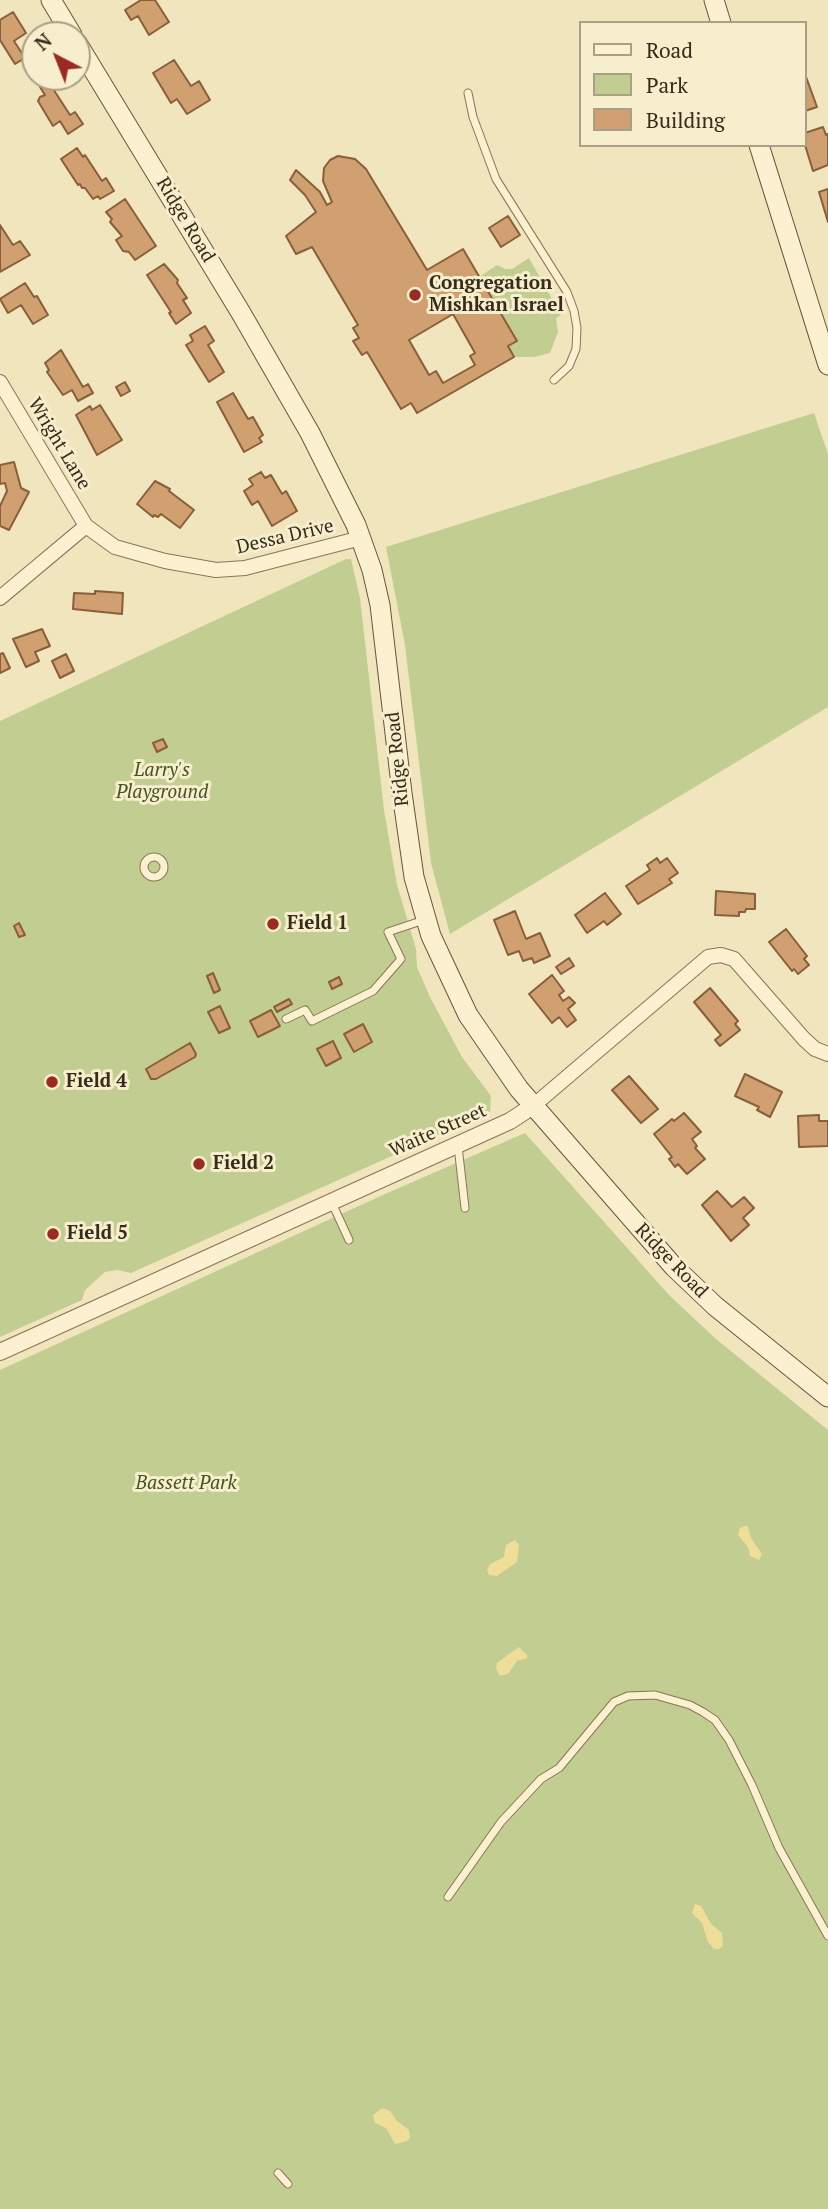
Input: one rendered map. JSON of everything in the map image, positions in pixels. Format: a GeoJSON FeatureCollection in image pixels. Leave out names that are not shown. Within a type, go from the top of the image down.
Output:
{"type":"FeatureCollection","features":[{"type":"Feature","properties":{"kind":"main road"},"geometry":{"type":"LineString","coordinates":[[51,0],[64,21]]}},
{"type":"Feature","properties":{"kind":"main road"},"geometry":{"type":"LineString","coordinates":[[714,0],[720,21]]}},
{"type":"Feature","properties":{"kind":"main road","name":"Ridge Road"},"geometry":{"type":"LineString","coordinates":[[91,66],[279,378],[343,495],[361,538],[372,570],[383,619],[414,877],[437,951],[468,1015],[503,1068],[533,1106],[655,1246],[695,1288],[828,1397]]}},
{"type":"Feature","properties":{"kind":"main road"},"geometry":{"type":"LineString","coordinates":[[760,147],[828,365]]}},
{"type":"Feature","properties":{"kind":"street","name":"Wright Lane"},"geometry":{"type":"LineString","coordinates":[[0,382],[86,526]]}},
{"type":"Feature","properties":{"kind":"street","name":"Dessa Drive"},"geometry":{"type":"LineString","coordinates":[[86,526],[115,547],[165,561],[216,570],[246,568],[361,538]]}},
{"type":"Feature","properties":{"kind":"street"},"geometry":{"type":"LineString","coordinates":[[0,598],[86,526]]}},
{"type":"Feature","properties":{"kind":"street","name":"Waite Street"},"geometry":{"type":"LineString","coordinates":[[0,1352],[510,1121],[533,1106],[708,957],[721,955],[734,959],[804,1039],[815,1049],[828,1054]]}},
{"type":"Feature","properties":{"kind":"lane"},"geometry":{"type":"LineString","coordinates":[[468,93],[473,117],[496,179],[561,282],[574,311],[577,328],[576,349],[569,366],[554,380]]}},
{"type":"Feature","properties":{"kind":"lane"},"geometry":{"type":"LineString","coordinates":[[286,1019],[305,1010],[312,1021],[373,991],[401,959],[388,932],[426,920]]}},
{"type":"Feature","properties":{"kind":"lane"},"geometry":{"type":"LineString","coordinates":[[458,1145],[465,1208]]}},
{"type":"Feature","properties":{"kind":"lane"},"geometry":{"type":"LineString","coordinates":[[332,1202],[349,1240]]}},
{"type":"Feature","properties":{"kind":"lane"},"geometry":{"type":"LineString","coordinates":[[448,1897],[501,1822],[541,1779],[559,1768],[614,1702],[628,1696],[655,1695],[690,1704],[715,1720],[729,1740],[779,1849],[828,1936]]}},
{"type":"Feature","properties":{"kind":"lane"},"geometry":{"type":"LineString","coordinates":[[278,2173],[288,2184]]}},
{"type":"Feature","properties":{"kind":"green space"},"geometry":{"type":"Polygon","coordinates":[[[529,258],[561,315],[556,318],[558,332],[550,353],[534,357],[514,357],[479,277],[497,265],[512,269],[529,258]]]}},
{"type":"Feature","properties":{"kind":"green space"},"geometry":{"type":"Polygon","coordinates":[[[814,413],[828,454],[828,707],[450,934],[431,863],[405,645],[386,547],[814,413]]]}},
{"type":"Feature","properties":{"kind":"green space","name":"Larry's Playground"},"geometry":{"type":"Polygon","coordinates":[[[351,559],[360,598],[384,810],[397,885],[416,949],[417,967],[462,1057],[491,1096],[490,1112],[131,1273],[117,1270],[105,1272],[85,1290],[82,1300],[0,1337],[0,721],[351,559]]]}},
{"type":"Feature","properties":{"kind":"green space","name":"Bassett Park"},"geometry":{"type":"Polygon","coordinates":[[[525,1133],[669,1295],[716,1339],[828,1430],[828,2209],[0,2209],[0,1370],[525,1133]]]}},
{"type":"Feature","properties":{"kind":"sand"},"geometry":{"type":"Polygon","coordinates":[[[747,1525],[751,1538],[762,1554],[759,1560],[750,1556],[748,1547],[738,1535],[740,1528],[747,1525]]]}},
{"type":"Feature","properties":{"kind":"sand"},"geometry":{"type":"Polygon","coordinates":[[[515,1540],[519,1545],[517,1562],[497,1576],[489,1575],[487,1570],[490,1564],[504,1557],[506,1545],[515,1540]]]}},
{"type":"Feature","properties":{"kind":"sand"},"geometry":{"type":"Polygon","coordinates":[[[519,1647],[527,1658],[517,1661],[508,1674],[500,1676],[497,1663],[519,1647]]]}},
{"type":"Feature","properties":{"kind":"sand"},"geometry":{"type":"Polygon","coordinates":[[[695,1904],[701,1906],[711,1924],[722,1933],[723,1946],[719,1949],[714,1949],[708,1942],[702,1923],[692,1913],[695,1904]]]}},
{"type":"Feature","properties":{"kind":"sand"},"geometry":{"type":"Polygon","coordinates":[[[382,2108],[390,2111],[397,2121],[409,2130],[410,2138],[407,2141],[395,2144],[386,2128],[375,2123],[373,2115],[382,2108]]]}},
{"type":"Feature","properties":{"kind":"building"},"geometry":{"type":"Polygon","coordinates":[[[141,0],[155,0],[169,22],[149,35],[138,16],[131,20],[125,10],[141,0]]]}},
{"type":"Feature","properties":{"kind":"building"},"geometry":{"type":"Polygon","coordinates":[[[13,12],[21,25],[21,36],[14,41],[21,52],[21,60],[15,64],[0,40],[0,20],[13,12]]]}},
{"type":"Feature","properties":{"kind":"building"},"geometry":{"type":"Polygon","coordinates":[[[174,60],[191,86],[199,81],[210,100],[187,114],[177,99],[171,103],[153,73],[174,60]]]}},
{"type":"Feature","properties":{"kind":"building"},"geometry":{"type":"Polygon","coordinates":[[[807,80],[817,107],[807,110],[807,80]]]}},
{"type":"Feature","properties":{"kind":"building"},"geometry":{"type":"Polygon","coordinates":[[[42,91],[54,91],[70,115],[75,112],[83,124],[68,134],[60,121],[53,126],[38,101],[45,95],[42,91]]]}},
{"type":"Feature","properties":{"kind":"building"},"geometry":{"type":"Polygon","coordinates":[[[823,127],[826,135],[828,134],[828,165],[813,171],[806,147],[807,132],[823,127]]]}},
{"type":"Feature","properties":{"kind":"building"},"geometry":{"type":"Polygon","coordinates":[[[77,148],[83,157],[85,155],[102,181],[106,178],[114,191],[100,199],[98,196],[93,199],[85,188],[78,185],[61,159],[77,148]]]}},
{"type":"Feature","properties":{"kind":"building","name":"Congregation Mishkan Israel"},"geometry":{"type":"Polygon","coordinates":[[[338,156],[355,159],[366,169],[427,270],[463,249],[517,341],[508,346],[514,357],[417,413],[411,403],[401,409],[367,352],[362,355],[353,341],[359,338],[353,328],[358,325],[312,247],[296,254],[286,236],[316,212],[305,195],[290,180],[296,170],[320,192],[327,205],[332,202],[323,181],[324,168],[330,160],[338,156]],[[453,314],[409,340],[429,375],[436,371],[443,383],[475,365],[470,356],[475,353],[453,314]]]}},
{"type":"Feature","properties":{"kind":"building"},"geometry":{"type":"Polygon","coordinates":[[[828,189],[828,222],[819,192],[828,189]]]}},
{"type":"Feature","properties":{"kind":"building"},"geometry":{"type":"Polygon","coordinates":[[[125,199],[156,246],[135,260],[129,252],[123,251],[116,240],[122,236],[110,222],[112,219],[106,212],[125,199]]]}},
{"type":"Feature","properties":{"kind":"building"},"geometry":{"type":"Polygon","coordinates":[[[508,216],[520,235],[501,247],[489,228],[508,216]]]}},
{"type":"Feature","properties":{"kind":"building"},"geometry":{"type":"Polygon","coordinates":[[[0,225],[13,245],[20,241],[30,255],[0,272],[0,225]]]}},
{"type":"Feature","properties":{"kind":"building"},"geometry":{"type":"Polygon","coordinates":[[[164,264],[178,280],[177,283],[187,298],[183,300],[191,313],[176,324],[147,275],[164,264]]]}},
{"type":"Feature","properties":{"kind":"building"},"geometry":{"type":"Polygon","coordinates":[[[25,283],[34,297],[37,296],[48,315],[33,324],[21,305],[8,313],[0,299],[25,283]]]}},
{"type":"Feature","properties":{"kind":"building"},"geometry":{"type":"Polygon","coordinates":[[[205,326],[214,341],[208,345],[224,372],[209,382],[186,345],[193,341],[190,335],[205,326]]]}},
{"type":"Feature","properties":{"kind":"building"},"geometry":{"type":"Polygon","coordinates":[[[61,350],[83,387],[88,384],[93,393],[78,401],[72,390],[63,395],[47,372],[49,370],[45,363],[61,350]]]}},
{"type":"Feature","properties":{"kind":"building"},"geometry":{"type":"Polygon","coordinates":[[[125,382],[130,391],[121,396],[116,387],[125,382]]]}},
{"type":"Feature","properties":{"kind":"building"},"geometry":{"type":"Polygon","coordinates":[[[233,393],[248,419],[253,417],[263,435],[259,438],[262,442],[244,452],[217,402],[233,393]]]}},
{"type":"Feature","properties":{"kind":"building"},"geometry":{"type":"Polygon","coordinates":[[[100,405],[122,440],[97,455],[76,415],[90,406],[92,410],[100,405]]]}},
{"type":"Feature","properties":{"kind":"building"},"geometry":{"type":"Polygon","coordinates":[[[14,462],[21,488],[29,492],[9,530],[0,526],[0,506],[7,491],[5,483],[0,484],[0,465],[14,462]]]}},
{"type":"Feature","properties":{"kind":"building"},"geometry":{"type":"Polygon","coordinates":[[[261,472],[265,478],[271,475],[282,494],[286,491],[297,511],[272,526],[258,501],[252,505],[244,491],[253,485],[249,479],[261,472]]]}},
{"type":"Feature","properties":{"kind":"building"},"geometry":{"type":"Polygon","coordinates":[[[155,481],[170,489],[169,491],[194,510],[180,528],[161,514],[153,517],[137,504],[155,481]]]}},
{"type":"Feature","properties":{"kind":"building"},"geometry":{"type":"Polygon","coordinates":[[[95,591],[123,593],[122,614],[73,609],[74,593],[95,594],[95,591]]]}},
{"type":"Feature","properties":{"kind":"building"},"geometry":{"type":"Polygon","coordinates":[[[42,629],[50,646],[35,652],[39,661],[26,667],[13,639],[42,629]]]}},
{"type":"Feature","properties":{"kind":"building"},"geometry":{"type":"Polygon","coordinates":[[[3,653],[10,668],[0,673],[0,654],[3,653]]]}},
{"type":"Feature","properties":{"kind":"building"},"geometry":{"type":"Polygon","coordinates":[[[66,654],[74,671],[60,678],[52,661],[66,654]]]}},
{"type":"Feature","properties":{"kind":"building"},"geometry":{"type":"Polygon","coordinates":[[[163,739],[167,747],[157,752],[153,743],[163,739]]]}},
{"type":"Feature","properties":{"kind":"building"},"geometry":{"type":"Polygon","coordinates":[[[657,858],[660,863],[667,858],[678,873],[669,879],[672,883],[638,904],[626,886],[650,870],[647,865],[657,858]]]}},
{"type":"Feature","properties":{"kind":"building"},"geometry":{"type":"Polygon","coordinates":[[[716,891],[755,894],[755,909],[739,912],[739,916],[715,915],[716,891]]]}},
{"type":"Feature","properties":{"kind":"building"},"geometry":{"type":"Polygon","coordinates":[[[605,893],[621,914],[607,925],[604,921],[587,933],[575,915],[605,893]]]}},
{"type":"Feature","properties":{"kind":"building"},"geometry":{"type":"Polygon","coordinates":[[[515,911],[526,939],[540,933],[550,956],[534,963],[532,958],[523,961],[519,951],[508,955],[494,920],[515,911]]]}},
{"type":"Feature","properties":{"kind":"building"},"geometry":{"type":"Polygon","coordinates":[[[19,923],[25,935],[19,937],[14,926],[19,923]]]}},
{"type":"Feature","properties":{"kind":"building"},"geometry":{"type":"Polygon","coordinates":[[[786,929],[807,956],[804,959],[809,965],[798,974],[794,969],[792,971],[769,942],[786,929]]]}},
{"type":"Feature","properties":{"kind":"building"},"geometry":{"type":"Polygon","coordinates":[[[569,958],[574,966],[561,974],[556,967],[569,958]]]}},
{"type":"Feature","properties":{"kind":"building"},"geometry":{"type":"Polygon","coordinates":[[[213,973],[220,990],[214,993],[207,976],[213,973]]]}},
{"type":"Feature","properties":{"kind":"building"},"geometry":{"type":"Polygon","coordinates":[[[552,975],[564,991],[559,995],[563,1001],[569,997],[575,1003],[568,1009],[576,1020],[567,1027],[559,1017],[552,1023],[529,994],[552,975]]]}},
{"type":"Feature","properties":{"kind":"building"},"geometry":{"type":"Polygon","coordinates":[[[339,977],[342,984],[332,989],[329,982],[339,977]]]}},
{"type":"Feature","properties":{"kind":"building"},"geometry":{"type":"Polygon","coordinates":[[[710,988],[738,1021],[735,1024],[740,1030],[720,1046],[715,1040],[721,1035],[694,1002],[710,988]]]}},
{"type":"Feature","properties":{"kind":"building"},"geometry":{"type":"Polygon","coordinates":[[[289,999],[292,1004],[277,1012],[274,1007],[289,999]]]}},
{"type":"Feature","properties":{"kind":"building"},"geometry":{"type":"Polygon","coordinates":[[[220,1006],[230,1028],[219,1033],[208,1012],[220,1006]]]}},
{"type":"Feature","properties":{"kind":"building"},"geometry":{"type":"Polygon","coordinates":[[[271,1010],[280,1026],[258,1037],[250,1021],[271,1010]]]}},
{"type":"Feature","properties":{"kind":"building"},"geometry":{"type":"Polygon","coordinates":[[[363,1024],[372,1042],[354,1052],[344,1034],[363,1024]]]}},
{"type":"Feature","properties":{"kind":"building"},"geometry":{"type":"Polygon","coordinates":[[[333,1041],[341,1058],[326,1066],[317,1049],[333,1041]]]}},
{"type":"Feature","properties":{"kind":"building"},"geometry":{"type":"Polygon","coordinates":[[[190,1043],[195,1057],[156,1079],[151,1079],[146,1069],[190,1043]]]}},
{"type":"Feature","properties":{"kind":"building"},"geometry":{"type":"Polygon","coordinates":[[[745,1074],[782,1092],[770,1117],[757,1110],[759,1107],[735,1096],[745,1074]]]}},
{"type":"Feature","properties":{"kind":"building"},"geometry":{"type":"Polygon","coordinates":[[[629,1076],[658,1109],[641,1123],[612,1090],[629,1076]]]}},
{"type":"Feature","properties":{"kind":"building"},"geometry":{"type":"Polygon","coordinates":[[[684,1113],[701,1132],[692,1139],[697,1146],[695,1148],[705,1159],[687,1174],[678,1164],[675,1167],[669,1159],[672,1157],[654,1134],[684,1113]]]}},
{"type":"Feature","properties":{"kind":"building"},"geometry":{"type":"Polygon","coordinates":[[[819,1115],[819,1121],[828,1121],[828,1146],[799,1147],[798,1116],[819,1115]]]}},
{"type":"Feature","properties":{"kind":"building"},"geometry":{"type":"Polygon","coordinates":[[[717,1191],[732,1207],[744,1197],[754,1208],[743,1218],[749,1225],[731,1241],[702,1205],[717,1191]]]}},
{"type":"Feature","properties":{"kind":"place","name":"Congregation Mishkan Israel"},"geometry":{"type":"Point","coordinates":[415,295]}},
{"type":"Feature","properties":{"kind":"place","name":"Field 1"},"geometry":{"type":"Point","coordinates":[273,924]}},
{"type":"Feature","properties":{"kind":"place","name":"Field 4"},"geometry":{"type":"Point","coordinates":[52,1082]}},
{"type":"Feature","properties":{"kind":"place","name":"Field 2"},"geometry":{"type":"Point","coordinates":[199,1164]}},
{"type":"Feature","properties":{"kind":"place","name":"Field 5"},"geometry":{"type":"Point","coordinates":[53,1234]}}]}
